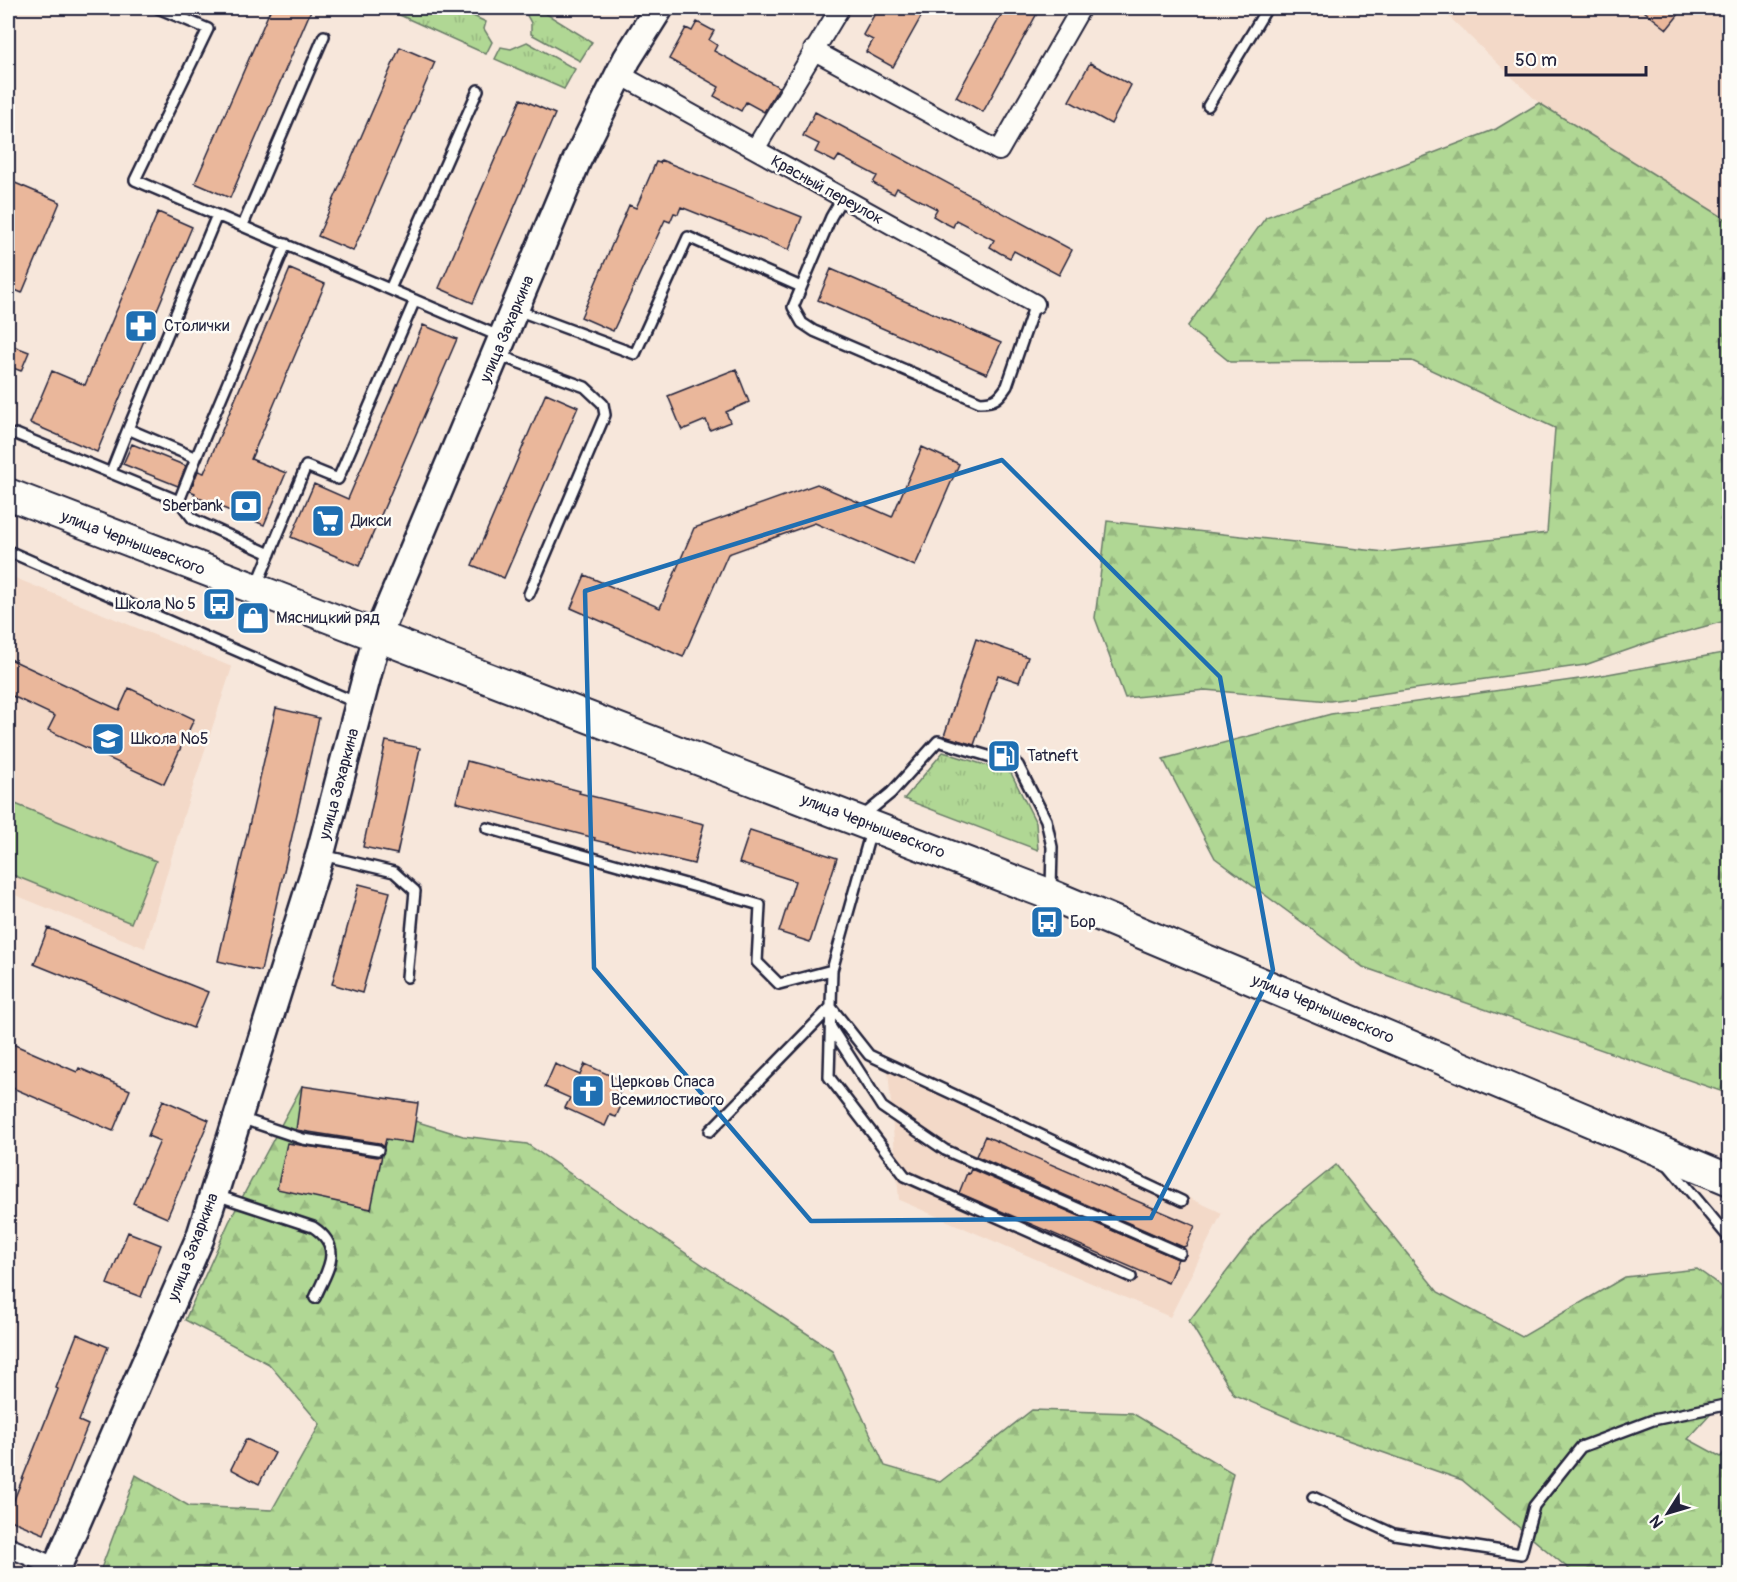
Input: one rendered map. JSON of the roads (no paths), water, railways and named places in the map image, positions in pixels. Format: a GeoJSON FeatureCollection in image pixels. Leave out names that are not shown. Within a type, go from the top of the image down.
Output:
{"type":"FeatureCollection","features":[{"type":"Feature","properties":{"kind":"main road","name":"улица Чернышевского"},"geometry":{"type":"LineString","coordinates":[[8,494],[1051,895],[1730,1180]]}},
{"type":"Feature","properties":{"kind":"street","name":"улица Захаркина"},"geometry":{"type":"LineString","coordinates":[[56,1571],[200,1238],[320,855],[377,637],[577,160],[619,74],[659,8]]}},
{"type":"Feature","properties":{"kind":"street"},"geometry":{"type":"LineString","coordinates":[[755,150],[840,8]]}},
{"type":"Feature","properties":{"kind":"street"},"geometry":{"type":"LineString","coordinates":[[813,50],[999,151],[1081,8]]}},
{"type":"Feature","properties":{"kind":"street","name":"Красный переулок"},"geometry":{"type":"LineString","coordinates":[[619,74],[1035,304]]}},
{"type":"Feature","properties":{"kind":"street"},"geometry":{"type":"LineString","coordinates":[[8,1547],[56,1571]]}},
{"type":"Feature","properties":{"kind":"lane"},"geometry":{"type":"LineString","coordinates":[[158,8],[208,29],[135,180],[415,300],[499,346],[585,387],[603,404],[605,415],[529,594]]}},
{"type":"Feature","properties":{"kind":"lane"},"geometry":{"type":"LineString","coordinates":[[1208,106],[1267,8]]}},
{"type":"Feature","properties":{"kind":"lane"},"geometry":{"type":"LineString","coordinates":[[243,225],[324,36]]}},
{"type":"Feature","properties":{"kind":"lane"},"geometry":{"type":"LineString","coordinates":[[390,289],[478,90]]}},
{"type":"Feature","properties":{"kind":"lane"},"geometry":{"type":"LineString","coordinates":[[842,198],[831,217],[793,307],[802,323],[814,331],[981,402],[992,402],[1000,398],[1007,386],[1035,304]]}},
{"type":"Feature","properties":{"kind":"lane"},"geometry":{"type":"LineString","coordinates":[[111,472],[217,215]]}},
{"type":"Feature","properties":{"kind":"lane"},"geometry":{"type":"LineString","coordinates":[[515,309],[635,354],[688,237],[801,287]]}},
{"type":"Feature","properties":{"kind":"lane"},"geometry":{"type":"LineString","coordinates":[[178,501],[286,244]]}},
{"type":"Feature","properties":{"kind":"lane"},"geometry":{"type":"LineString","coordinates":[[255,590],[306,466],[338,479],[415,300]]}},
{"type":"Feature","properties":{"kind":"lane"},"geometry":{"type":"LineString","coordinates":[[128,429],[196,458]]}},
{"type":"Feature","properties":{"kind":"lane"},"geometry":{"type":"LineString","coordinates":[[16,434],[178,501],[193,519],[270,554]]}},
{"type":"Feature","properties":{"kind":"lane"},"geometry":{"type":"LineString","coordinates":[[8,551],[360,704]]}},
{"type":"Feature","properties":{"kind":"lane"},"geometry":{"type":"LineString","coordinates":[[1051,895],[1052,847],[1046,820],[1018,765],[938,741],[865,823],[832,970],[829,1077],[905,1176],[1131,1277]]}},
{"type":"Feature","properties":{"kind":"lane"},"geometry":{"type":"LineString","coordinates":[[487,828],[760,904],[757,962],[778,984],[832,970]]}},
{"type":"Feature","properties":{"kind":"lane"},"geometry":{"type":"LineString","coordinates":[[320,855],[394,872],[415,891],[407,977]]}},
{"type":"Feature","properties":{"kind":"lane"},"geometry":{"type":"LineString","coordinates":[[710,1131],[831,1007]]}},
{"type":"Feature","properties":{"kind":"lane"},"geometry":{"type":"LineString","coordinates":[[831,1007],[869,1055],[1182,1201]]}},
{"type":"Feature","properties":{"kind":"lane"},"geometry":{"type":"LineString","coordinates":[[830,1026],[882,1107],[945,1150],[1180,1253]]}},
{"type":"Feature","properties":{"kind":"lane"},"geometry":{"type":"LineString","coordinates":[[238,1117],[303,1139],[378,1150]]}},
{"type":"Feature","properties":{"kind":"lane"},"geometry":{"type":"LineString","coordinates":[[1654,1148],[1730,1239]]}},
{"type":"Feature","properties":{"kind":"lane"},"geometry":{"type":"LineString","coordinates":[[214,1194],[314,1227],[322,1232],[329,1240],[332,1252],[315,1298]]}},
{"type":"Feature","properties":{"kind":"lane"},"geometry":{"type":"LineString","coordinates":[[1313,1497],[1394,1534],[1521,1554],[1534,1506],[1581,1447],[1653,1420],[1730,1404]]}},
{"type":"Feature","properties":{"kind":"place","name":"Столички"},"geometry":{"type":"Point","coordinates":[141,326]}},
{"type":"Feature","properties":{"kind":"place","name":"Sberbank"},"geometry":{"type":"Point","coordinates":[246,506]}},
{"type":"Feature","properties":{"kind":"place","name":"Дикси"},"geometry":{"type":"Point","coordinates":[328,521]}},
{"type":"Feature","properties":{"kind":"place","name":"Школа № 5"},"geometry":{"type":"Point","coordinates":[219,604]}},
{"type":"Feature","properties":{"kind":"place","name":"Мясницкий ряд"},"geometry":{"type":"Point","coordinates":[253,618]}},
{"type":"Feature","properties":{"kind":"place","name":"Школа №5"},"geometry":{"type":"Point","coordinates":[108,739]}},
{"type":"Feature","properties":{"kind":"place","name":"Tatneft"},"geometry":{"type":"Point","coordinates":[1004,756]}},
{"type":"Feature","properties":{"kind":"place","name":"Бор"},"geometry":{"type":"Point","coordinates":[1047,922]}},
{"type":"Feature","properties":{"kind":"place","name":"Церковь Спаса Всемилостивого"},"geometry":{"type":"Point","coordinates":[588,1091]}}]}
